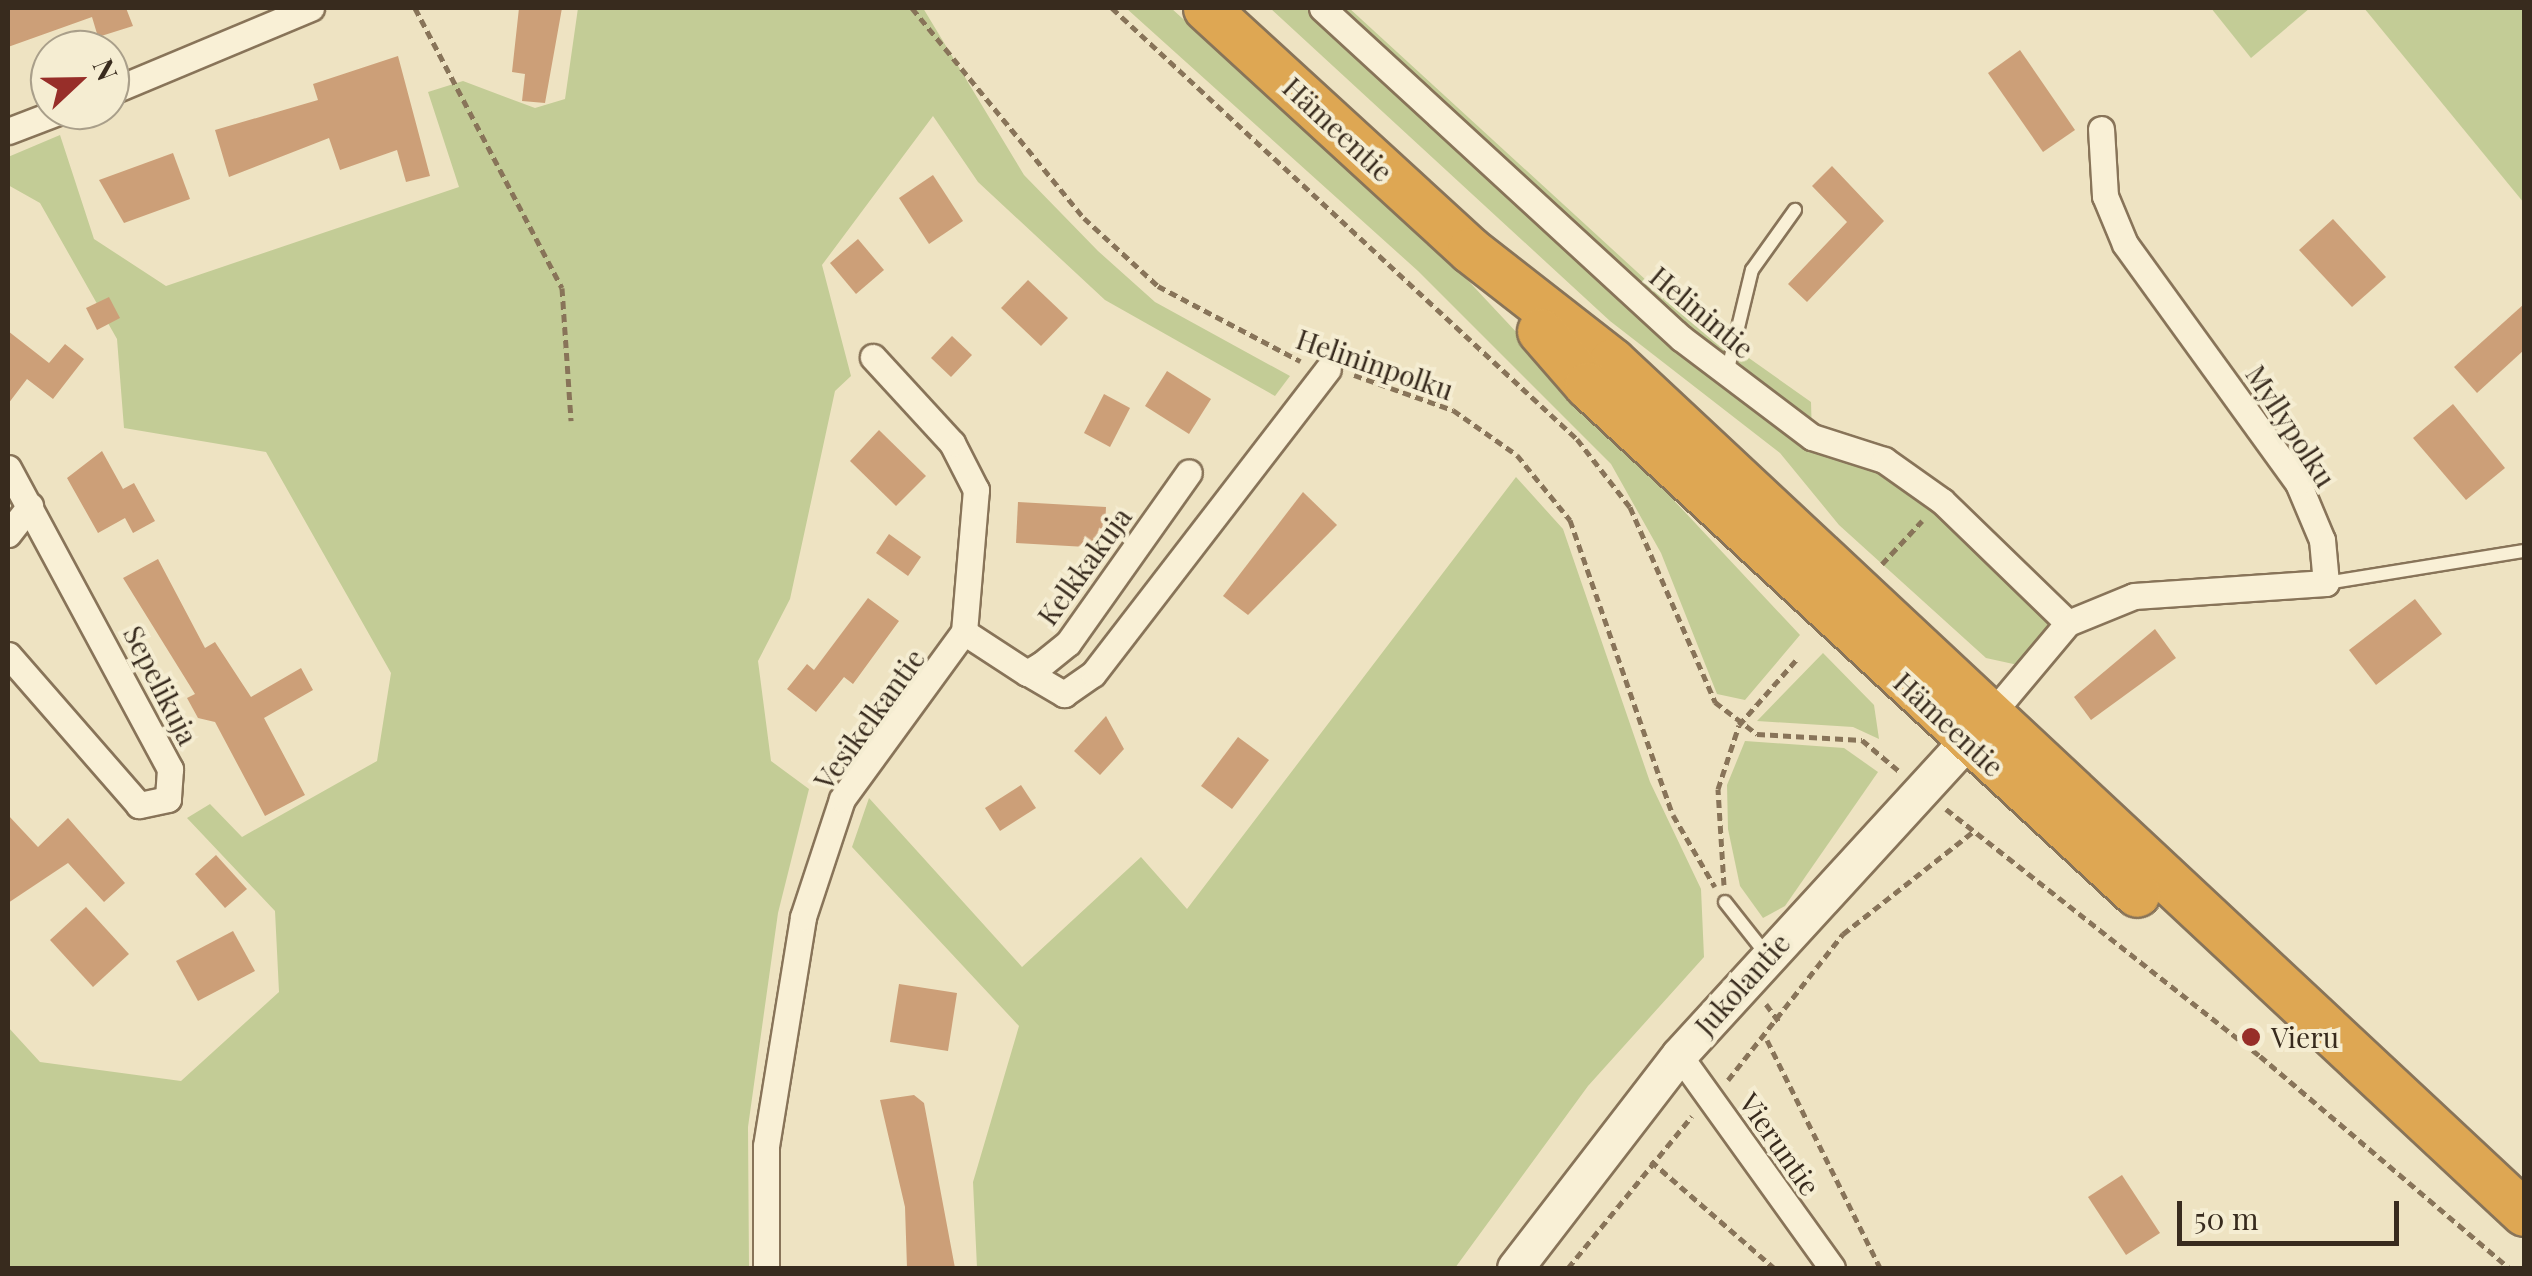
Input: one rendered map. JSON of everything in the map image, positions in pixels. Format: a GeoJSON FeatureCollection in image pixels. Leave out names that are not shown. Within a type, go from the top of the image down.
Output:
{"type":"FeatureCollection","features":[{"type":"Feature","properties":{"kind":"highway","name":"Hämeentie"},"geometry":{"type":"LineString","coordinates":[[1206,8],[1470,250],[1612,361],[1977,729],[2524,1213]]}},
{"type":"Feature","properties":{"kind":"street"},"geometry":{"type":"LineString","coordinates":[[130,84],[312,8]]}},
{"type":"Feature","properties":{"kind":"street","name":"Helinintie"},"geometry":{"type":"LineString","coordinates":[[1322,8],[1727,373],[1812,437],[1884,460],[1942,501],[2068,623]]}},
{"type":"Feature","properties":{"kind":"street","name":"Myllypolku"},"geometry":{"type":"LineString","coordinates":[[2100,128],[2105,196],[2125,244],[2298,483],[2322,540],[2326,582]]}},
{"type":"Feature","properties":{"kind":"street"},"geometry":{"type":"LineString","coordinates":[[873,357],[952,443],[976,490],[964,632],[1064,694],[1093,674],[1328,369]]}},
{"type":"Feature","properties":{"kind":"street","name":"Sepelikuja"},"geometry":{"type":"LineString","coordinates":[[8,468],[170,769],[168,800],[139,805],[8,655]]}},
{"type":"Feature","properties":{"kind":"street","name":"Kelkkakuja"},"geometry":{"type":"LineString","coordinates":[[1028,674],[1068,643],[1189,472]]}},
{"type":"Feature","properties":{"kind":"street"},"geometry":{"type":"LineString","coordinates":[[8,534],[30,506]]}},
{"type":"Feature","properties":{"kind":"street"},"geometry":{"type":"LineString","coordinates":[[1977,729],[2068,623],[2172,589],[2326,582]]}},
{"type":"Feature","properties":{"kind":"street","name":"Vesikelkantie"},"geometry":{"type":"LineString","coordinates":[[766,1268],[766,1146],[803,918],[842,799],[964,632]]}},
{"type":"Feature","properties":{"kind":"street","name":"Jukolantie"},"geometry":{"type":"LineString","coordinates":[[1515,1268],[1679,1055],[1918,787],[1977,729]]}},
{"type":"Feature","properties":{"kind":"street","name":"Vieruntie"},"geometry":{"type":"LineString","coordinates":[[1679,1055],[1832,1268]]}},
{"type":"Feature","properties":{"kind":"lane"},"geometry":{"type":"LineString","coordinates":[[1727,373],[1752,270],[1795,210]]}},
{"type":"Feature","properties":{"kind":"lane"},"geometry":{"type":"LineString","coordinates":[[2326,582],[2524,552]]}},
{"type":"Feature","properties":{"kind":"lane"},"geometry":{"type":"LineString","coordinates":[[1724,902],[1768,956]]}},
{"type":"Feature","properties":{"kind":"path"},"geometry":{"type":"LineString","coordinates":[[415,8],[562,288],[571,421]]}},
{"type":"Feature","properties":{"kind":"path","name":"Helininpolku"},"geometry":{"type":"LineString","coordinates":[[912,8],[1084,218],[1158,286],[1328,369],[1453,410],[1517,455],[1570,520],[1673,815],[1724,902]]}},
{"type":"Feature","properties":{"kind":"path"},"geometry":{"type":"LineString","coordinates":[[1112,8],[1587,451],[1630,508],[1700,682],[1739,725],[1786,738],[1862,740],[2246,1044],[2509,1268]]}},
{"type":"Feature","properties":{"kind":"path"},"geometry":{"type":"LineString","coordinates":[[1873,574],[1942,501]]}},
{"type":"Feature","properties":{"kind":"path"},"geometry":{"type":"LineString","coordinates":[[1724,902],[1718,789],[1739,725],[1797,659]]}},
{"type":"Feature","properties":{"kind":"path"},"geometry":{"type":"LineString","coordinates":[[1751,1058],[1843,934],[1974,830]]}},
{"type":"Feature","properties":{"kind":"path"},"geometry":{"type":"LineString","coordinates":[[2246,1044],[2251,1037]]}},
{"type":"Feature","properties":{"kind":"path"},"geometry":{"type":"LineString","coordinates":[[1767,1040],[1880,1268]]}},
{"type":"Feature","properties":{"kind":"path"},"geometry":{"type":"LineString","coordinates":[[1568,1268],[1670,1140]]}},
{"type":"Feature","properties":{"kind":"path"},"geometry":{"type":"LineString","coordinates":[[1651,1161],[1774,1268]]}},
{"type":"Feature","properties":{"kind":"green space"},"geometry":{"type":"Polygon","coordinates":[[[578,8],[923,8],[1024,175],[1098,251],[1155,302],[1290,376],[1275,396],[1105,300],[978,182],[933,116],[822,265],[851,376],[835,391],[790,599],[758,661],[771,761],[809,789],[778,913],[748,1127],[749,1268],[8,1268],[8,1027],[40,1062],[181,1081],[279,992],[275,911],[187,818],[210,804],[242,837],[377,761],[391,673],[266,452],[124,428],[117,339],[40,203],[8,185],[8,157],[60,135],[94,239],[166,286],[459,187],[428,92],[463,81],[535,108],[565,99],[578,8]]]}},
{"type":"Feature","properties":{"kind":"green space"},"geometry":{"type":"Polygon","coordinates":[[[1126,8],[1171,8],[1446,257],[1800,635],[1745,700],[1717,694],[1661,553],[1611,464],[1418,271],[1126,8]]]}},
{"type":"Feature","properties":{"kind":"green space"},"geometry":{"type":"Polygon","coordinates":[[[1270,8],[1349,8],[1671,303],[1811,402],[1812,437],[1942,501],[2068,623],[2027,667],[1986,658],[1839,525],[1780,453],[1610,321],[1270,8]]]}},
{"type":"Feature","properties":{"kind":"green space"},"geometry":{"type":"Polygon","coordinates":[[[2211,8],[2310,8],[2251,58],[2211,8]]]}},
{"type":"Feature","properties":{"kind":"green space"},"geometry":{"type":"Polygon","coordinates":[[[2364,8],[2524,8],[2524,203],[2364,8]]]}},
{"type":"Feature","properties":{"kind":"green space"},"geometry":{"type":"Polygon","coordinates":[[[1516,477],[1563,529],[1650,782],[1701,889],[1704,957],[1588,1086],[1455,1268],[977,1268],[973,1182],[1019,1026],[852,847],[869,798],[1022,967],[1141,857],[1187,909],[1516,477]]]}},
{"type":"Feature","properties":{"kind":"green space"},"geometry":{"type":"Polygon","coordinates":[[[1823,653],[1874,705],[1879,739],[1853,727],[1757,721],[1823,653]]]}},
{"type":"Feature","properties":{"kind":"green space"},"geometry":{"type":"Polygon","coordinates":[[[1745,741],[1844,748],[1878,772],[1785,906],[1763,918],[1740,886],[1728,829],[1727,785],[1745,741]]]}},
{"type":"Feature","properties":{"kind":"building"},"geometry":{"type":"Polygon","coordinates":[[[8,8],[126,8],[133,26],[96,30],[92,17],[56,30],[30,30],[30,39],[8,47],[8,8]]]}},
{"type":"Feature","properties":{"kind":"building"},"geometry":{"type":"Polygon","coordinates":[[[519,8],[562,8],[545,103],[522,101],[525,74],[512,72],[519,8]]]}},
{"type":"Feature","properties":{"kind":"building"},"geometry":{"type":"Polygon","coordinates":[[[2020,50],[2075,130],[2043,152],[1988,73],[2020,50]]]}},
{"type":"Feature","properties":{"kind":"building"},"geometry":{"type":"Polygon","coordinates":[[[398,56],[430,176],[406,182],[397,150],[340,170],[329,138],[229,177],[215,130],[318,100],[313,84],[398,56]]]}},
{"type":"Feature","properties":{"kind":"building"},"geometry":{"type":"Polygon","coordinates":[[[173,153],[190,199],[124,223],[99,180],[173,153]]]}},
{"type":"Feature","properties":{"kind":"building"},"geometry":{"type":"Polygon","coordinates":[[[1832,166],[1884,221],[1807,302],[1788,284],[1847,222],[1812,186],[1832,166]]]}},
{"type":"Feature","properties":{"kind":"building"},"geometry":{"type":"Polygon","coordinates":[[[933,175],[963,221],[929,244],[899,198],[933,175]]]}},
{"type":"Feature","properties":{"kind":"building"},"geometry":{"type":"Polygon","coordinates":[[[2333,219],[2386,277],[2352,307],[2299,250],[2333,219]]]}},
{"type":"Feature","properties":{"kind":"building"},"geometry":{"type":"Polygon","coordinates":[[[858,239],[884,270],[856,294],[830,263],[858,239]]]}},
{"type":"Feature","properties":{"kind":"building"},"geometry":{"type":"Polygon","coordinates":[[[1028,280],[1068,318],[1041,346],[1001,308],[1028,280]]]}},
{"type":"Feature","properties":{"kind":"building"},"geometry":{"type":"Polygon","coordinates":[[[109,297],[120,318],[97,330],[86,308],[109,297]]]}},
{"type":"Feature","properties":{"kind":"building"},"geometry":{"type":"Polygon","coordinates":[[[2524,304],[2524,350],[2477,393],[2454,367],[2524,304]]]}},
{"type":"Feature","properties":{"kind":"building"},"geometry":{"type":"Polygon","coordinates":[[[8,331],[49,363],[65,344],[84,359],[53,399],[27,379],[8,404],[8,331]]]}},
{"type":"Feature","properties":{"kind":"building"},"geometry":{"type":"Polygon","coordinates":[[[952,336],[972,355],[951,377],[931,358],[952,336]]]}},
{"type":"Feature","properties":{"kind":"building"},"geometry":{"type":"Polygon","coordinates":[[[1167,371],[1211,399],[1189,434],[1145,406],[1167,371]]]}},
{"type":"Feature","properties":{"kind":"building"},"geometry":{"type":"Polygon","coordinates":[[[1104,394],[1130,408],[1110,447],[1084,433],[1104,394]]]}},
{"type":"Feature","properties":{"kind":"building"},"geometry":{"type":"Polygon","coordinates":[[[2453,404],[2505,468],[2466,500],[2413,438],[2453,404]]]}},
{"type":"Feature","properties":{"kind":"building"},"geometry":{"type":"Polygon","coordinates":[[[879,430],[926,476],[896,506],[850,461],[879,430]]]}},
{"type":"Feature","properties":{"kind":"building"},"geometry":{"type":"Polygon","coordinates":[[[102,451],[123,489],[134,483],[155,521],[133,533],[125,518],[98,533],[67,478],[102,451]]]}},
{"type":"Feature","properties":{"kind":"building"},"geometry":{"type":"Polygon","coordinates":[[[1303,492],[1337,525],[1248,615],[1223,596],[1303,492]]]}},
{"type":"Feature","properties":{"kind":"building"},"geometry":{"type":"Polygon","coordinates":[[[1018,502],[1106,507],[1104,548],[1016,543],[1018,502]]]}},
{"type":"Feature","properties":{"kind":"building"},"geometry":{"type":"Polygon","coordinates":[[[889,534],[921,557],[908,576],[876,553],[889,534]]]}},
{"type":"Feature","properties":{"kind":"building"},"geometry":{"type":"Polygon","coordinates":[[[158,559],[205,648],[215,642],[251,697],[301,668],[313,690],[264,718],[305,795],[265,816],[215,722],[198,718],[187,698],[195,694],[123,578],[158,559]]]}},
{"type":"Feature","properties":{"kind":"building"},"geometry":{"type":"Polygon","coordinates":[[[868,598],[899,621],[853,684],[844,677],[816,712],[787,689],[807,664],[814,670],[868,598]]]}},
{"type":"Feature","properties":{"kind":"building"},"geometry":{"type":"Polygon","coordinates":[[[2415,599],[2442,634],[2376,685],[2349,650],[2415,599]]]}},
{"type":"Feature","properties":{"kind":"building"},"geometry":{"type":"Polygon","coordinates":[[[2155,629],[2176,658],[2091,720],[2074,697],[2155,629]]]}},
{"type":"Feature","properties":{"kind":"building"},"geometry":{"type":"Polygon","coordinates":[[[1106,716],[1124,749],[1100,775],[1074,751],[1106,716]]]}},
{"type":"Feature","properties":{"kind":"building"},"geometry":{"type":"Polygon","coordinates":[[[1238,737],[1269,760],[1232,809],[1201,786],[1238,737]]]}},
{"type":"Feature","properties":{"kind":"building"},"geometry":{"type":"Polygon","coordinates":[[[1021,785],[1036,808],[1000,831],[985,808],[1021,785]]]}},
{"type":"Feature","properties":{"kind":"building"},"geometry":{"type":"Polygon","coordinates":[[[8,815],[38,847],[68,818],[125,883],[104,902],[68,863],[8,903],[8,815]]]}},
{"type":"Feature","properties":{"kind":"building"},"geometry":{"type":"Polygon","coordinates":[[[216,855],[247,889],[225,908],[195,874],[216,855]]]}},
{"type":"Feature","properties":{"kind":"building"},"geometry":{"type":"Polygon","coordinates":[[[86,907],[129,954],[93,987],[50,940],[86,907]]]}},
{"type":"Feature","properties":{"kind":"building"},"geometry":{"type":"Polygon","coordinates":[[[233,931],[255,971],[198,1001],[176,961],[233,931]]]}},
{"type":"Feature","properties":{"kind":"building"},"geometry":{"type":"Polygon","coordinates":[[[899,984],[957,993],[948,1051],[890,1042],[899,984]]]}},
{"type":"Feature","properties":{"kind":"building"},"geometry":{"type":"Polygon","coordinates":[[[914,1095],[924,1103],[955,1268],[907,1268],[905,1207],[880,1100],[914,1095]]]}},
{"type":"Feature","properties":{"kind":"building"},"geometry":{"type":"Polygon","coordinates":[[[2122,1175],[2160,1233],[2126,1255],[2088,1197],[2122,1175]]]}},
{"type":"Feature","properties":{"kind":"place","name":"Vieru"},"geometry":{"type":"Point","coordinates":[2251,1037]}}]}
